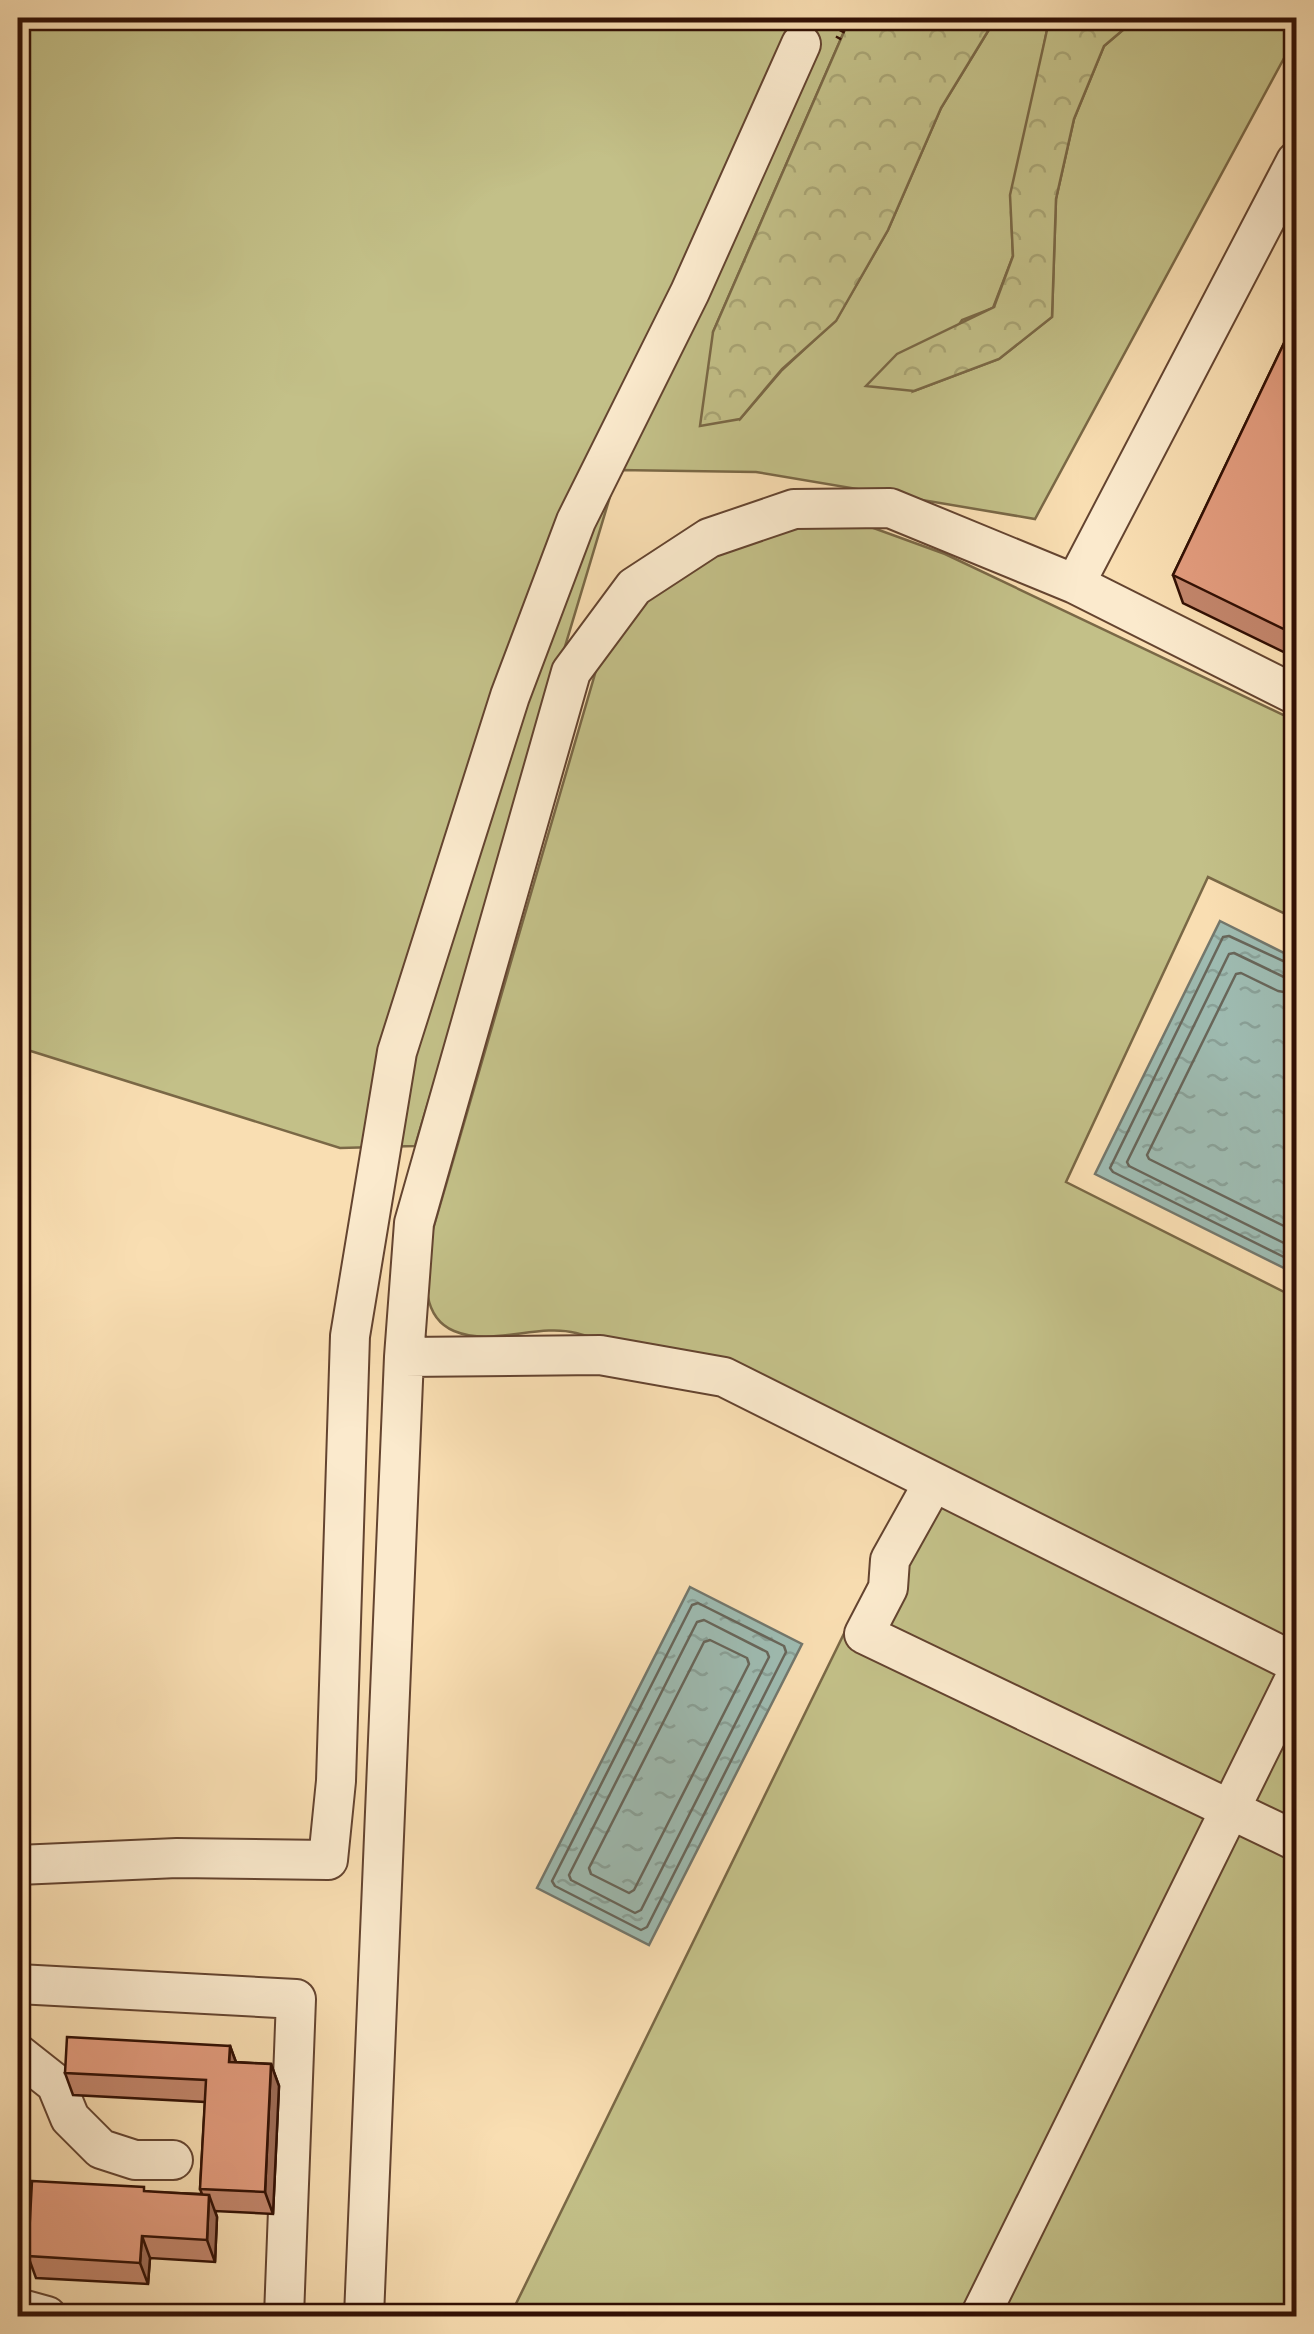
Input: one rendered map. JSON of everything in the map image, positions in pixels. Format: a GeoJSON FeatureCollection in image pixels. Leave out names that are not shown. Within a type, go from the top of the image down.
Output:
{"type":"FeatureCollection","features":[{"type":"Feature","properties":{"kind":"lane"},"geometry":{"type":"LineString","coordinates":[[18,1865],[158,1859],[328,1860],[336,1781],[350,1336],[396,1052],[510,696],[576,521],[816,48]]}},
{"type":"Feature","properties":{"kind":"lane"},"geometry":{"type":"LineString","coordinates":[[1075,584],[1296,161]]}},
{"type":"Feature","properties":{"kind":"lane"},"geometry":{"type":"LineString","coordinates":[[364,2316],[404,1357],[414,1223],[571,672],[634,587],[710,538],[794,509],[890,508],[1075,584],[1296,695]]}},
{"type":"Feature","properties":{"kind":"lane"},"geometry":{"type":"LineString","coordinates":[[404,1357],[600,1354],[724,1377],[1296,1663]]}},
{"type":"Feature","properties":{"kind":"lane"},"geometry":{"type":"LineString","coordinates":[[933,1483],[890,1560],[888,1588],[864,1634],[1296,1841]]}},
{"type":"Feature","properties":{"kind":"lane"},"geometry":{"type":"LineString","coordinates":[[980,2316],[1296,1676]]}},
{"type":"Feature","properties":{"kind":"lane"},"geometry":{"type":"LineString","coordinates":[[18,1984],[296,2000],[284,2316]]}},
{"type":"Feature","properties":{"kind":"lane"},"geometry":{"type":"LineString","coordinates":[[18,2054],[56,2084],[70,2118],[101,2149],[136,2160],[172,2160]]}},
{"type":"Feature","properties":{"kind":"lane"},"geometry":{"type":"LineString","coordinates":[[18,2308],[48,2316]]}},
{"type":"Feature","properties":{"kind":"path"},"geometry":{"type":"LineString","coordinates":[[816,48],[849,18]]}},
{"type":"Feature","properties":{"kind":"green space"},"geometry":{"type":"Polygon","coordinates":[[[18,18],[850,18],[713,332],[740,419],[782,370],[836,320],[888,230],[941,108],[996,18],[1058,18],[1047,30],[1011,212],[1013,256],[993,308],[962,320],[914,391],[999,359],[1052,317],[1056,199],[1074,119],[1104,46],[1137,18],[1296,18],[1296,36],[1035,519],[756,472],[618,470],[415,1146],[340,1148],[18,1047],[18,18]]]}},
{"type":"Feature","properties":{"kind":"green space"},"geometry":{"type":"Polygon","coordinates":[[[850,18],[996,18],[941,108],[888,230],[836,321],[782,369],[740,419],[700,426],[713,332],[850,18]]]}},
{"type":"Feature","properties":{"kind":"green space"},"geometry":{"type":"Polygon","coordinates":[[[1058,18],[1137,18],[1104,46],[1074,119],[1056,199],[1052,317],[999,359],[914,391],[866,386],[897,354],[994,307],[1013,256],[1010,195],[1047,30],[1058,18]]]}},
{"type":"Feature","properties":{"kind":"green space"},"geometry":{"type":"Polygon","coordinates":[[[792,526],[868,526],[945,554],[1296,721],[1296,919],[1208,877],[1066,1182],[1296,1298],[1296,2316],[510,2316],[927,1464],[709,1376],[576,1333],[546,1331],[484,1337],[454,1331],[435,1315],[427,1293],[429,1243],[597,667],[646,597],[711,546],[792,526]]]}},
{"type":"Feature","properties":{"kind":"water"},"geometry":{"type":"Polygon","coordinates":[[[1220,921],[1296,959],[1296,1274],[1095,1174],[1220,921]]]}},
{"type":"Feature","properties":{"kind":"water"},"geometry":{"type":"Polygon","coordinates":[[[690,1587],[802,1644],[649,1945],[537,1888],[690,1587]]]}},
{"type":"Feature","properties":{"kind":"building"},"geometry":{"type":"Polygon","coordinates":[[[1296,318],[1296,635],[1173,575],[1296,318]]]}},
{"type":"Feature","properties":{"kind":"building"},"geometry":{"type":"Polygon","coordinates":[[[67,2037],[230,2046],[229,2062],[271,2064],[265,2192],[200,2189],[206,2080],[65,2073],[67,2037]]]}},
{"type":"Feature","properties":{"kind":"building"},"geometry":{"type":"Polygon","coordinates":[[[32,2181],[209,2195],[207,2240],[142,2236],[140,2263],[28,2256],[32,2181]]]}}]}
